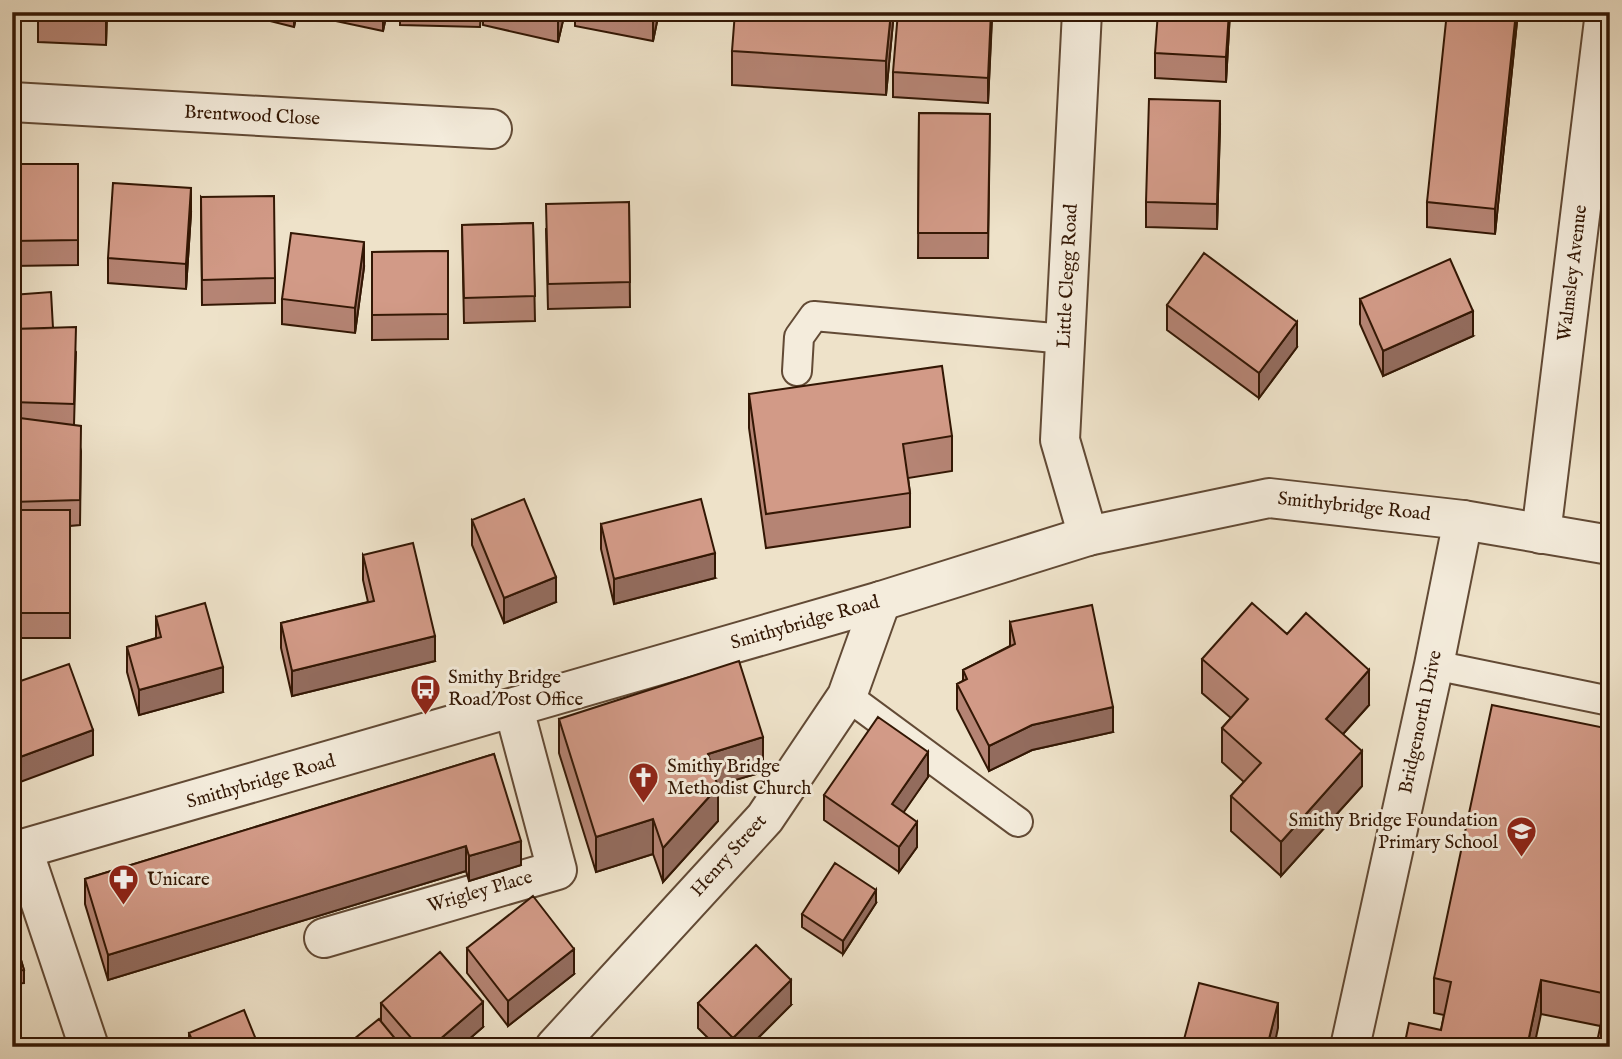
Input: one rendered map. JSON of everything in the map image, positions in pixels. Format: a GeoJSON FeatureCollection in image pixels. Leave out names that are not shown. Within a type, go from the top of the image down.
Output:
{"type":"FeatureCollection","features":[{"type":"Feature","properties":{"kind":"street","name":"Little Clegg Road"},"geometry":{"type":"LineString","coordinates":[[1082,12],[1060,440],[1088,536]]}},
{"type":"Feature","properties":{"kind":"street","name":"Walmsley Avenue"},"geometry":{"type":"LineString","coordinates":[[1541,534],[1605,12]]}},
{"type":"Feature","properties":{"kind":"street","name":"Brentwood Close"},"geometry":{"type":"LineString","coordinates":[[12,102],[492,129]]}},
{"type":"Feature","properties":{"kind":"street","name":"Smithybridge Road"},"geometry":{"type":"LineString","coordinates":[[17,851],[514,709],[881,601],[1088,536],[1269,498],[1463,520],[1610,545]]}},
{"type":"Feature","properties":{"kind":"street","name":"Bridgenorth Drive"},"geometry":{"type":"LineString","coordinates":[[1350,1047],[1463,520]]}},
{"type":"Feature","properties":{"kind":"street","name":"Henry Street"},"geometry":{"type":"LineString","coordinates":[[555,1047],[765,818],[847,696],[881,601]]}},
{"type":"Feature","properties":{"kind":"street","name":"Wrigley Place"},"geometry":{"type":"LineString","coordinates":[[324,938],[557,870],[514,709]]}},
{"type":"Feature","properties":{"kind":"street"},"geometry":{"type":"LineString","coordinates":[[17,851],[89,1047]]}},
{"type":"Feature","properties":{"kind":"lane"},"geometry":{"type":"LineString","coordinates":[[797,371],[799,337],[814,316],[1065,339]]}},
{"type":"Feature","properties":{"kind":"lane"},"geometry":{"type":"LineString","coordinates":[[1434,665],[1610,701]]}},
{"type":"Feature","properties":{"kind":"lane"},"geometry":{"type":"LineString","coordinates":[[847,696],[1018,822]]}},
{"type":"Feature","properties":{"kind":"building"},"geometry":{"type":"Polygon","coordinates":[[[38,12],[106,12],[106,20],[38,17],[38,12]]]}},
{"type":"Feature","properties":{"kind":"building"},"geometry":{"type":"Polygon","coordinates":[[[536,12],[559,12],[558,17],[536,12]]]}},
{"type":"Feature","properties":{"kind":"building"},"geometry":{"type":"Polygon","coordinates":[[[635,12],[654,12],[653,16],[635,12]]]}},
{"type":"Feature","properties":{"kind":"building"},"geometry":{"type":"Polygon","coordinates":[[[735,12],[891,12],[886,61],[732,51],[735,12]]]}},
{"type":"Feature","properties":{"kind":"building"},"geometry":{"type":"Polygon","coordinates":[[[898,12],[991,12],[988,78],[893,72],[898,12]]]}},
{"type":"Feature","properties":{"kind":"building"},"geometry":{"type":"Polygon","coordinates":[[[1158,12],[1229,12],[1226,57],[1155,53],[1158,12]]]}},
{"type":"Feature","properties":{"kind":"building"},"geometry":{"type":"Polygon","coordinates":[[[1447,12],[1516,12],[1495,209],[1427,202],[1447,12]]]}},
{"type":"Feature","properties":{"kind":"building"},"geometry":{"type":"Polygon","coordinates":[[[1149,99],[1220,101],[1217,204],[1146,202],[1149,99]]]}},
{"type":"Feature","properties":{"kind":"building"},"geometry":{"type":"Polygon","coordinates":[[[919,113],[990,114],[988,233],[918,233],[919,113]]]}},
{"type":"Feature","properties":{"kind":"building"},"geometry":{"type":"Polygon","coordinates":[[[12,164],[78,164],[78,240],[12,241],[12,164]]]}},
{"type":"Feature","properties":{"kind":"building"},"geometry":{"type":"Polygon","coordinates":[[[113,183],[191,188],[186,264],[108,258],[113,183]]]}},
{"type":"Feature","properties":{"kind":"building"},"geometry":{"type":"Polygon","coordinates":[[[274,196],[275,278],[202,280],[201,197],[274,196]]]}},
{"type":"Feature","properties":{"kind":"building"},"geometry":{"type":"Polygon","coordinates":[[[629,202],[630,282],[548,284],[546,204],[629,202]]]}},
{"type":"Feature","properties":{"kind":"building"},"geometry":{"type":"Polygon","coordinates":[[[533,223],[535,296],[464,298],[462,225],[533,223]]]}},
{"type":"Feature","properties":{"kind":"building"},"geometry":{"type":"Polygon","coordinates":[[[291,233],[364,242],[355,308],[282,299],[291,233]]]}},
{"type":"Feature","properties":{"kind":"building"},"geometry":{"type":"Polygon","coordinates":[[[448,251],[448,314],[372,315],[372,252],[448,251]]]}},
{"type":"Feature","properties":{"kind":"building"},"geometry":{"type":"Polygon","coordinates":[[[1204,253],[1297,322],[1259,373],[1167,305],[1204,253]]]}},
{"type":"Feature","properties":{"kind":"building"},"geometry":{"type":"Polygon","coordinates":[[[1450,259],[1473,311],[1383,351],[1360,299],[1450,259]]]}},
{"type":"Feature","properties":{"kind":"building"},"geometry":{"type":"Polygon","coordinates":[[[51,292],[53,328],[12,329],[12,295],[51,292]]]}},
{"type":"Feature","properties":{"kind":"building"},"geometry":{"type":"Polygon","coordinates":[[[76,327],[74,404],[12,402],[12,329],[76,327]]]}},
{"type":"Feature","properties":{"kind":"building"},"geometry":{"type":"Polygon","coordinates":[[[942,366],[952,436],[903,444],[910,493],[766,514],[749,394],[942,366]]]}},
{"type":"Feature","properties":{"kind":"building"},"geometry":{"type":"Polygon","coordinates":[[[12,417],[81,426],[80,500],[12,502],[12,417]]]}},
{"type":"Feature","properties":{"kind":"building"},"geometry":{"type":"Polygon","coordinates":[[[524,499],[556,577],[504,598],[472,520],[524,499]]]}},
{"type":"Feature","properties":{"kind":"building"},"geometry":{"type":"Polygon","coordinates":[[[701,499],[715,553],[614,579],[601,524],[701,499]]]}},
{"type":"Feature","properties":{"kind":"building"},"geometry":{"type":"Polygon","coordinates":[[[12,510],[70,510],[70,613],[12,613],[12,510]]]}},
{"type":"Feature","properties":{"kind":"building"},"geometry":{"type":"Polygon","coordinates":[[[413,543],[435,636],[292,671],[281,623],[374,601],[363,555],[413,543]]]}},
{"type":"Feature","properties":{"kind":"building"},"geometry":{"type":"Polygon","coordinates":[[[205,603],[223,667],[139,690],[127,647],[161,637],[156,617],[205,603]]]}},
{"type":"Feature","properties":{"kind":"building"},"geometry":{"type":"Polygon","coordinates":[[[1252,603],[1287,634],[1306,613],[1369,670],[1326,719],[1362,751],[1281,842],[1231,796],[1261,763],[1222,728],[1248,699],[1202,659],[1252,603]]]}},
{"type":"Feature","properties":{"kind":"building"},"geometry":{"type":"Polygon","coordinates":[[[1092,605],[1113,707],[1032,725],[989,746],[957,684],[967,679],[963,670],[1015,644],[1010,622],[1092,605]]]}},
{"type":"Feature","properties":{"kind":"building","name":"Smithy Bridge Methodist Church"},"geometry":{"type":"Polygon","coordinates":[[[739,661],[763,737],[708,754],[718,787],[663,848],[653,819],[596,837],[559,719],[739,661]]]}},
{"type":"Feature","properties":{"kind":"building"},"geometry":{"type":"Polygon","coordinates":[[[69,664],[93,730],[12,760],[12,684],[69,664]]]}},
{"type":"Feature","properties":{"kind":"building"},"geometry":{"type":"Polygon","coordinates":[[[1492,705],[1610,729],[1610,1047],[1596,1047],[1607,994],[1541,980],[1527,1047],[1404,1047],[1409,1023],[1441,1030],[1451,982],[1434,978],[1492,705]]]}},
{"type":"Feature","properties":{"kind":"building"},"geometry":{"type":"Polygon","coordinates":[[[878,717],[928,752],[892,804],[917,822],[899,847],[824,795],[878,717]]]}},
{"type":"Feature","properties":{"kind":"building"},"geometry":{"type":"Polygon","coordinates":[[[494,754],[521,841],[469,856],[466,846],[108,955],[85,879],[494,754]]]}},
{"type":"Feature","properties":{"kind":"building"},"geometry":{"type":"Polygon","coordinates":[[[835,863],[876,890],[843,941],[802,914],[835,863]]]}},
{"type":"Feature","properties":{"kind":"building"},"geometry":{"type":"Polygon","coordinates":[[[533,896],[574,949],[508,1001],[467,948],[533,896]]]}},
{"type":"Feature","properties":{"kind":"building"},"geometry":{"type":"Polygon","coordinates":[[[12,930],[24,970],[12,971],[12,930]]]}},
{"type":"Feature","properties":{"kind":"building"},"geometry":{"type":"Polygon","coordinates":[[[756,945],[791,980],[733,1038],[698,1003],[756,945]]]}},
{"type":"Feature","properties":{"kind":"building"},"geometry":{"type":"Polygon","coordinates":[[[440,952],[483,1002],[431,1047],[419,1047],[381,1003],[440,952]]]}},
{"type":"Feature","properties":{"kind":"building"},"geometry":{"type":"Polygon","coordinates":[[[1199,983],[1278,1003],[1267,1047],[1182,1047],[1199,983]]]}},
{"type":"Feature","properties":{"kind":"building"},"geometry":{"type":"Polygon","coordinates":[[[244,1010],[259,1047],[195,1047],[189,1033],[244,1010]]]}},
{"type":"Feature","properties":{"kind":"building"},"geometry":{"type":"Polygon","coordinates":[[[379,1019],[402,1047],[344,1047],[379,1019]]]}},
{"type":"Feature","properties":{"kind":"place","name":"Smithy Bridge Road/Post Office"},"geometry":{"type":"Point","coordinates":[425,716]}},
{"type":"Feature","properties":{"kind":"place","name":"Smithy Bridge Methodist Church"},"geometry":{"type":"Point","coordinates":[644,805]}},
{"type":"Feature","properties":{"kind":"place","name":"Smithy Bridge Foundation Primary School"},"geometry":{"type":"Point","coordinates":[1521,859]}},
{"type":"Feature","properties":{"kind":"place","name":"Unicare"},"geometry":{"type":"Point","coordinates":[124,907]}}]}
